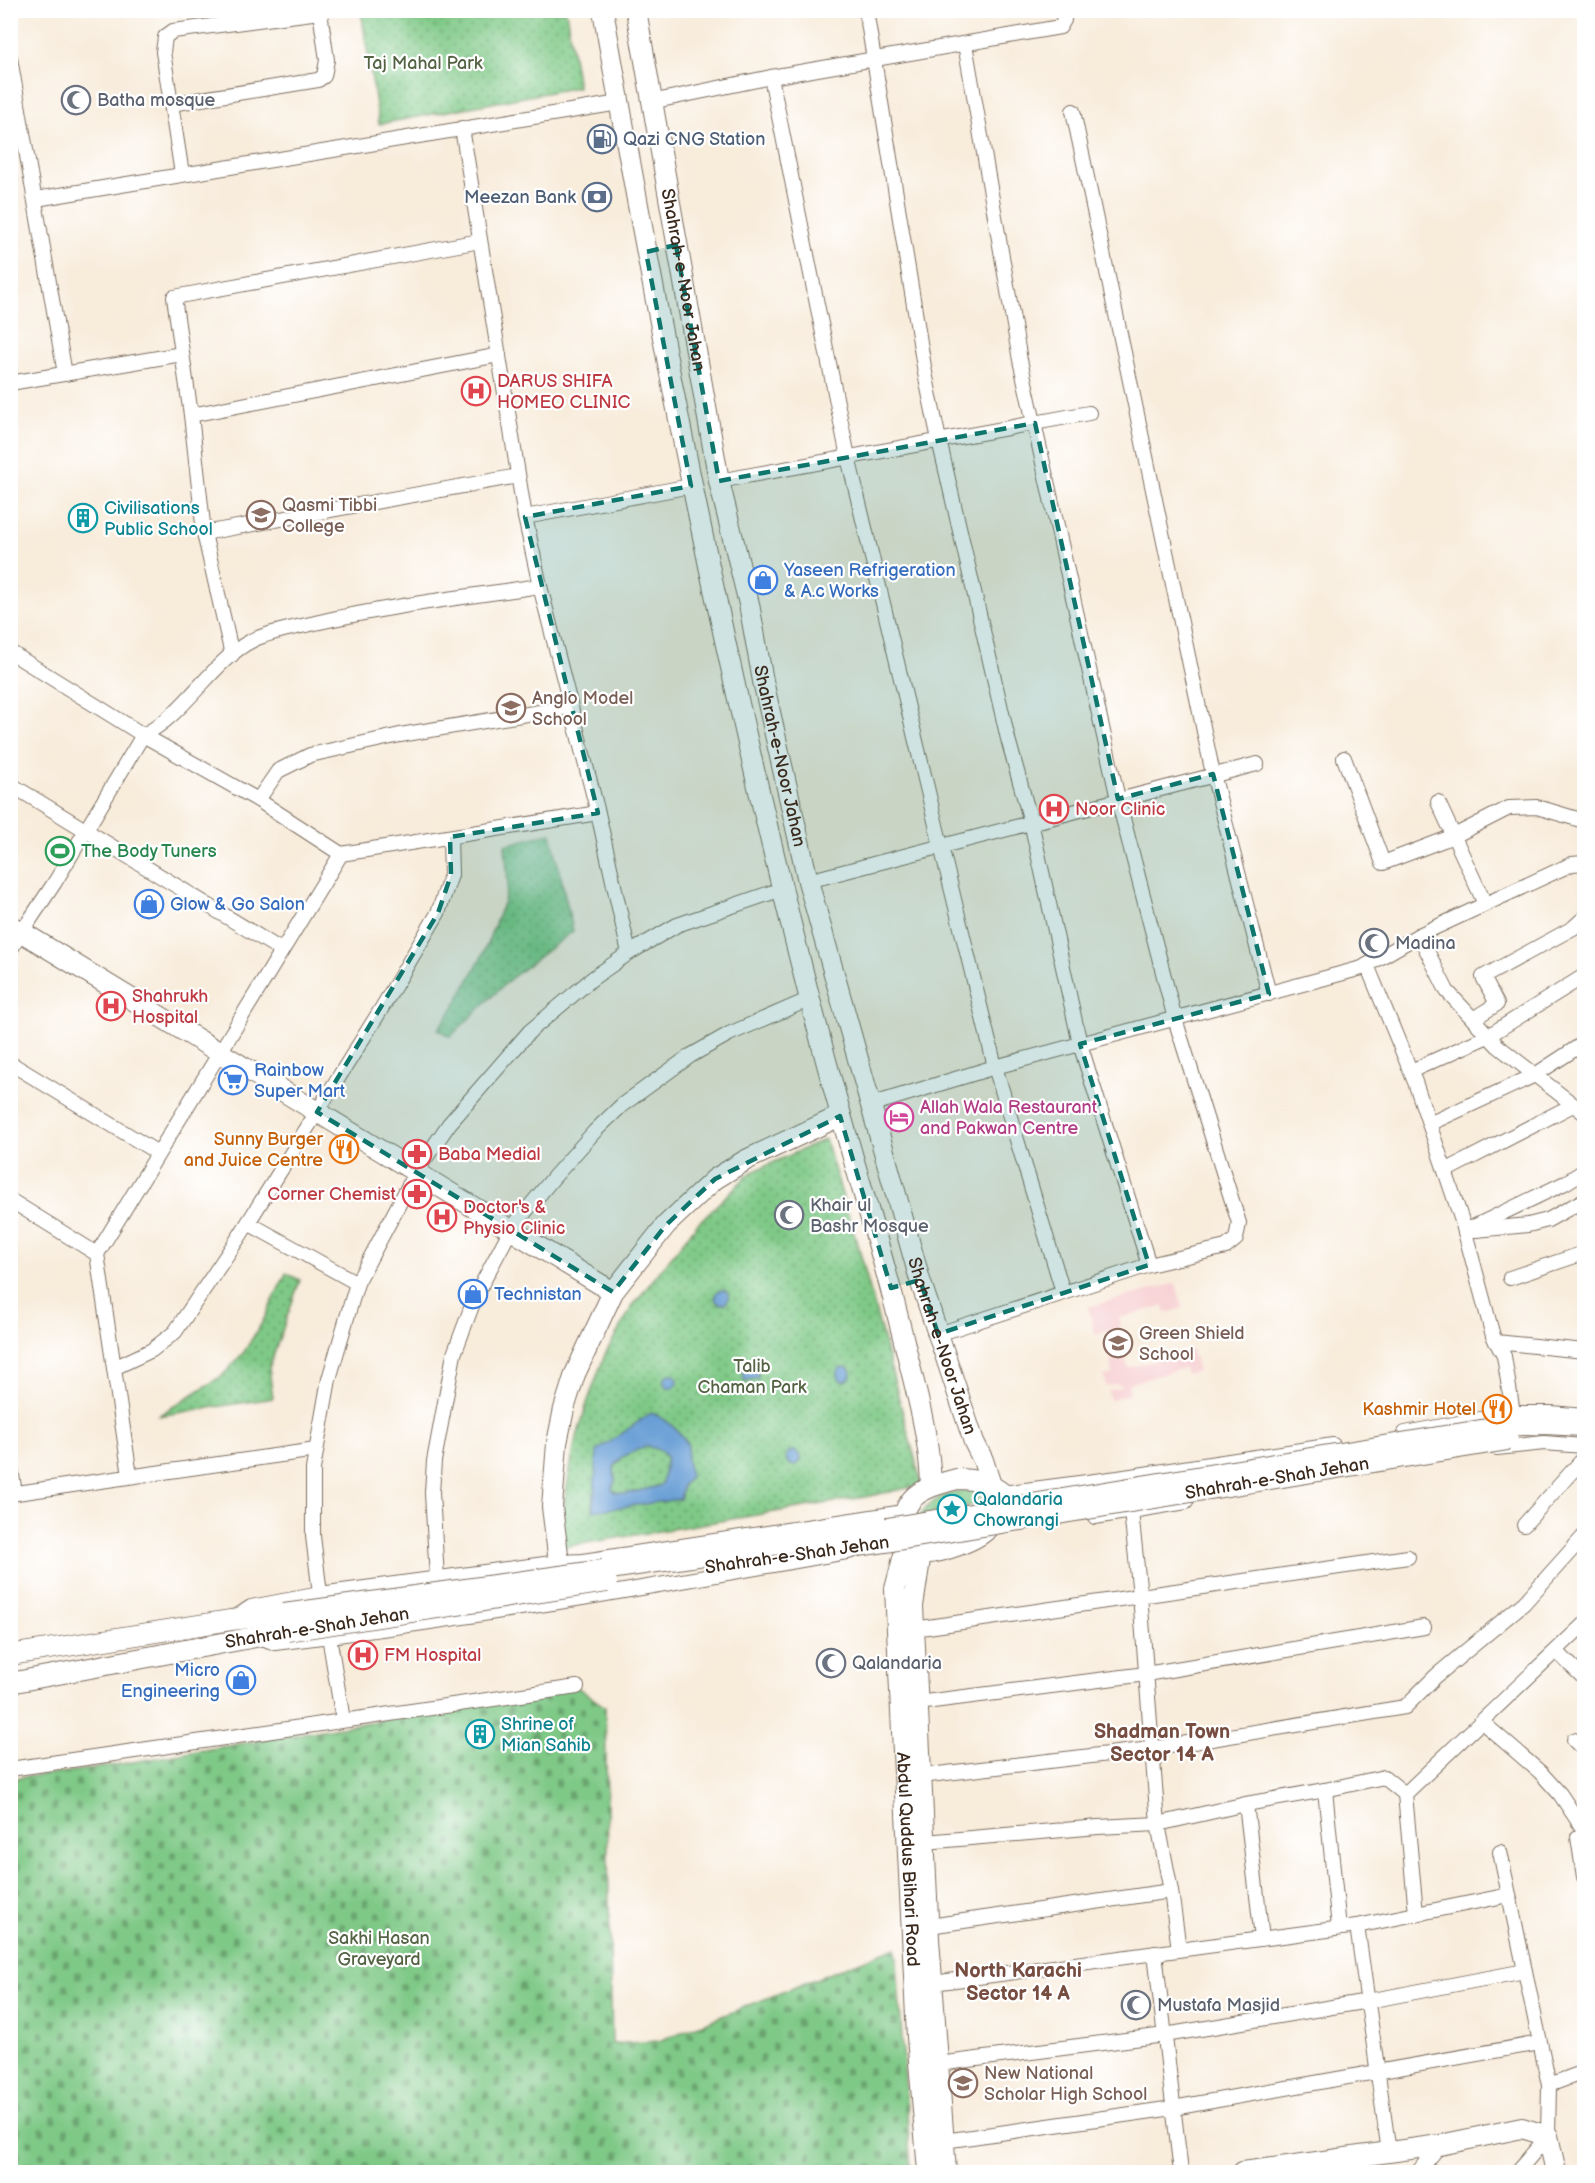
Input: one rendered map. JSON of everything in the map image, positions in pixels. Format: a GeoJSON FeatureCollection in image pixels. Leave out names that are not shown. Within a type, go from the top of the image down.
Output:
{"type":"FeatureCollection","features":[{"type":"Feature","properties":{"kind":"main road","name":"Shahrah-e-Noor Jahan"},"geometry":{"type":"LineString","coordinates":[[603,10],[646,252],[717,610],[763,812],[840,1116],[891,1288],[927,1438],[931,1486]]}},
{"type":"Feature","properties":{"kind":"main road","name":"Shahrah-e-Noor Jahan"},"geometry":{"type":"LineString","coordinates":[[636,10],[719,481],[749,604],[763,681],[808,881],[920,1280],[974,1442],[997,1489]]}},
{"type":"Feature","properties":{"kind":"main road"},"geometry":{"type":"LineString","coordinates":[[646,252],[676,245]]}},
{"type":"Feature","properties":{"kind":"main road"},"geometry":{"type":"LineString","coordinates":[[717,610],[749,604]]}},
{"type":"Feature","properties":{"kind":"main road"},"geometry":{"type":"LineString","coordinates":[[763,812],[790,804]]}},
{"type":"Feature","properties":{"kind":"main road"},"geometry":{"type":"LineString","coordinates":[[16,929],[613,1292]]}},
{"type":"Feature","properties":{"kind":"main road"},"geometry":{"type":"LineString","coordinates":[[559,1562],[552,1507],[557,1443],[564,1408],[575,1374],[613,1292],[666,1225],[715,1179],[746,1160],[840,1116]]}},
{"type":"Feature","properties":{"kind":"main road"},"geometry":{"type":"LineString","coordinates":[[891,1288],[920,1280]]}},
{"type":"Feature","properties":{"kind":"main road","name":"Shahrah-e-Shah Jehan"},"geometry":{"type":"LineString","coordinates":[[10,1683],[162,1656],[255,1636],[286,1623],[1135,1488],[1466,1431],[1544,1424],[1584,1426]]}},
{"type":"Feature","properties":{"kind":"main road","name":"Shahrah-e-Shah Jehan"},"geometry":{"type":"LineString","coordinates":[[10,1655],[231,1620],[286,1623],[892,1541],[1468,1445],[1544,1437],[1584,1439]]}},
{"type":"Feature","properties":{"kind":"main road"},"geometry":{"type":"LineString","coordinates":[[957,1479],[972,1479],[997,1489],[1004,1506],[986,1531],[941,1550],[910,1547],[901,1527],[904,1512],[922,1489],[931,1486],[957,1479]]}},
{"type":"Feature","properties":{"kind":"main road","name":"Abdul Quddus Bihari Road"},"geometry":{"type":"LineString","coordinates":[[910,1547],[929,1926],[946,2172]]}},
{"type":"Feature","properties":{"kind":"main road","name":"Abdul Quddus Bihari Road"},"geometry":{"type":"LineString","coordinates":[[910,1547],[896,1589],[917,2037],[928,2172]]}},
{"type":"Feature","properties":{"kind":"main road"},"geometry":{"type":"LineString","coordinates":[[1243,2172],[1440,2145],[1522,2128],[1548,2136],[1556,2172]]}},
{"type":"Feature","properties":{"kind":"street"},"geometry":{"type":"LineString","coordinates":[[866,10],[925,373],[939,441],[1008,739],[1031,822],[1080,1044],[1149,1265]]}},
{"type":"Feature","properties":{"kind":"street"},"geometry":{"type":"LineString","coordinates":[[651,102],[874,58],[1060,27],[1064,20],[1062,10]]}},
{"type":"Feature","properties":{"kind":"street"},"geometry":{"type":"LineString","coordinates":[[171,104],[318,80],[324,76],[327,60],[320,11],[169,33],[165,37],[164,52],[171,104],[182,174]]}},
{"type":"Feature","properties":{"kind":"street"},"geometry":{"type":"LineString","coordinates":[[938,1334],[1149,1265],[1226,1247],[1236,1239],[1239,1223],[1175,1019],[1118,799],[1020,360],[965,44]]}},
{"type":"Feature","properties":{"kind":"street"},"geometry":{"type":"LineString","coordinates":[[10,58],[14,93],[36,199],[65,374]]}},
{"type":"Feature","properties":{"kind":"street"},"geometry":{"type":"LineString","coordinates":[[771,77],[848,457],[940,846],[995,1067],[1063,1292]]}},
{"type":"Feature","properties":{"kind":"street"},"geometry":{"type":"LineString","coordinates":[[36,199],[619,103]]}},
{"type":"Feature","properties":{"kind":"street"},"geometry":{"type":"LineString","coordinates":[[1073,111],[1213,774],[1269,994]]}},
{"type":"Feature","properties":{"kind":"street"},"geometry":{"type":"LineString","coordinates":[[462,128],[525,517],[540,586],[598,813],[629,953]]}},
{"type":"Feature","properties":{"kind":"street"},"geometry":{"type":"LineString","coordinates":[[232,655],[204,532],[191,415],[174,297],[480,241]]}},
{"type":"Feature","properties":{"kind":"street"},"geometry":{"type":"LineString","coordinates":[[10,384],[182,354]]}},
{"type":"Feature","properties":{"kind":"street"},"geometry":{"type":"LineString","coordinates":[[191,415],[499,355]]}},
{"type":"Feature","properties":{"kind":"street"},"geometry":{"type":"LineString","coordinates":[[719,481],[1089,413]]}},
{"type":"Feature","properties":{"kind":"street"},"geometry":{"type":"LineString","coordinates":[[204,532],[518,476]]}},
{"type":"Feature","properties":{"kind":"street"},"geometry":{"type":"LineString","coordinates":[[525,517],[692,486]]}},
{"type":"Feature","properties":{"kind":"street"},"geometry":{"type":"LineString","coordinates":[[10,950],[16,929],[55,882],[142,735],[169,718],[232,655],[252,641],[277,632],[342,617],[540,586]]}},
{"type":"Feature","properties":{"kind":"street"},"geometry":{"type":"LineString","coordinates":[[10,651],[142,735],[258,800],[341,854],[598,813]]}},
{"type":"Feature","properties":{"kind":"street"},"geometry":{"type":"LineString","coordinates":[[258,800],[278,771],[310,755],[400,735],[570,707]]}},
{"type":"Feature","properties":{"kind":"street"},"geometry":{"type":"LineString","coordinates":[[1344,758],[1383,863],[1454,836],[1509,808],[1537,807],[1584,822]]}},
{"type":"Feature","properties":{"kind":"street"},"geometry":{"type":"LineString","coordinates":[[808,881],[1257,764]]}},
{"type":"Feature","properties":{"kind":"street"},"geometry":{"type":"LineString","coordinates":[[10,784],[281,950]]}},
{"type":"Feature","properties":{"kind":"street"},"geometry":{"type":"LineString","coordinates":[[1438,802],[1485,904]]}},
{"type":"Feature","properties":{"kind":"street"},"geometry":{"type":"LineString","coordinates":[[114,1368],[152,1350],[175,1332],[248,1223],[397,984],[438,913],[452,876],[450,837]]}},
{"type":"Feature","properties":{"kind":"street"},"geometry":{"type":"LineString","coordinates":[[129,1476],[97,1254],[341,854]]}},
{"type":"Feature","properties":{"kind":"street"},"geometry":{"type":"LineString","coordinates":[[870,1105],[995,1067],[1362,968],[1419,935],[1572,864],[1584,863]]}},
{"type":"Feature","properties":{"kind":"street"},"geometry":{"type":"LineString","coordinates":[[320,1594],[313,1536],[313,1469],[329,1379],[357,1283],[416,1172],[449,1124],[530,1031],[593,978],[629,953],[677,925],[782,889]]}},
{"type":"Feature","properties":{"kind":"street"},"geometry":{"type":"LineString","coordinates":[[1473,1019],[1497,1004],[1483,977],[1573,928],[1584,918]]}},
{"type":"Feature","properties":{"kind":"street"},"geometry":{"type":"LineString","coordinates":[[1419,935],[1447,991],[1497,1046],[1581,1110],[1445,1172]]}},
{"type":"Feature","properties":{"kind":"street"},"geometry":{"type":"LineString","coordinates":[[1367,965],[1411,1071],[1465,1232],[1493,1336],[1504,1356],[1513,1413]]}},
{"type":"Feature","properties":{"kind":"street"},"geometry":{"type":"LineString","coordinates":[[1411,1071],[1488,1036],[1584,975]]}},
{"type":"Feature","properties":{"kind":"street"},"geometry":{"type":"LineString","coordinates":[[437,1578],[432,1493],[434,1461],[452,1364],[476,1295],[511,1229],[554,1176],[622,1105],[690,1056],[729,1034],[810,999]]}},
{"type":"Feature","properties":{"kind":"street"},"geometry":{"type":"LineString","coordinates":[[1429,1124],[1535,1075],[1584,1043]]}},
{"type":"Feature","properties":{"kind":"street"},"geometry":{"type":"LineString","coordinates":[[10,1064],[159,1153]]}},
{"type":"Feature","properties":{"kind":"street"},"geometry":{"type":"LineString","coordinates":[[1465,1232],[1565,1183],[1584,1171]]}},
{"type":"Feature","properties":{"kind":"street"},"geometry":{"type":"LineString","coordinates":[[10,1200],[97,1254]]}},
{"type":"Feature","properties":{"kind":"street"},"geometry":{"type":"LineString","coordinates":[[1465,1232],[1528,1225],[1548,1220],[1584,1200]]}},
{"type":"Feature","properties":{"kind":"street"},"geometry":{"type":"LineString","coordinates":[[248,1223],[357,1283]]}},
{"type":"Feature","properties":{"kind":"street"},"geometry":{"type":"LineString","coordinates":[[1510,1278],[1584,1253]]}},
{"type":"Feature","properties":{"kind":"street"},"geometry":{"type":"LineString","coordinates":[[1496,1342],[1584,1351]]}},
{"type":"Feature","properties":{"kind":"street"},"geometry":{"type":"LineString","coordinates":[[997,1489],[1118,1478],[1377,1438],[1513,1413],[1584,1416]]}},
{"type":"Feature","properties":{"kind":"street"},"geometry":{"type":"LineString","coordinates":[[986,1531],[1131,1512],[1394,1464],[1509,1446],[1544,1443],[1584,1446]]}},
{"type":"Feature","properties":{"kind":"street"},"geometry":{"type":"LineString","coordinates":[[10,1463],[13,1494],[316,1450]]}},
{"type":"Feature","properties":{"kind":"street"},"geometry":{"type":"LineString","coordinates":[[1524,1525],[1584,1458]]}},
{"type":"Feature","properties":{"kind":"street"},"geometry":{"type":"LineString","coordinates":[[231,1620],[251,1607],[320,1594],[559,1562],[583,1561],[904,1512]]}},
{"type":"Feature","properties":{"kind":"street"},"geometry":{"type":"LineString","coordinates":[[1131,1512],[1140,1595],[1158,1824],[1179,1949]]}},
{"type":"Feature","properties":{"kind":"street"},"geometry":{"type":"LineString","coordinates":[[921,1776],[1151,1749],[1405,1707],[1436,1676],[1524,1603],[1584,1536]]}},
{"type":"Feature","properties":{"kind":"street"},"geometry":{"type":"LineString","coordinates":[[255,1636],[274,1643],[329,1636],[910,1547]]}},
{"type":"Feature","properties":{"kind":"street"},"geometry":{"type":"LineString","coordinates":[[914,1629],[1408,1557]]}},
{"type":"Feature","properties":{"kind":"street"},"geometry":{"type":"LineString","coordinates":[[583,1561],[588,1597]]}},
{"type":"Feature","properties":{"kind":"street"},"geometry":{"type":"LineString","coordinates":[[1405,1794],[1584,1624]]}},
{"type":"Feature","properties":{"kind":"street"},"geometry":{"type":"LineString","coordinates":[[917,1703],[1146,1674],[1424,1628]]}},
{"type":"Feature","properties":{"kind":"street"},"geometry":{"type":"LineString","coordinates":[[329,1636],[343,1720]]}},
{"type":"Feature","properties":{"kind":"street"},"geometry":{"type":"LineString","coordinates":[[1557,1652],[1584,1677]]}},
{"type":"Feature","properties":{"kind":"street"},"geometry":{"type":"LineString","coordinates":[[10,1769],[578,1687]]}},
{"type":"Feature","properties":{"kind":"street"},"geometry":{"type":"LineString","coordinates":[[1482,1722],[1540,1772],[1560,1794],[1581,1833],[1584,1877]]}},
{"type":"Feature","properties":{"kind":"street"},"geometry":{"type":"LineString","coordinates":[[925,1842],[1158,1824],[1246,1804],[1384,1778],[1405,1794],[1416,1914]]}},
{"type":"Feature","properties":{"kind":"street"},"geometry":{"type":"LineString","coordinates":[[1325,1790],[1339,1928]]}},
{"type":"Feature","properties":{"kind":"street"},"geometry":{"type":"LineString","coordinates":[[1246,1804],[1262,1938]]}},
{"type":"Feature","properties":{"kind":"street"},"geometry":{"type":"LineString","coordinates":[[1500,1852],[1549,2085],[1548,2136],[1517,2172]]}},
{"type":"Feature","properties":{"kind":"street"},"geometry":{"type":"LineString","coordinates":[[929,1926],[1171,1891]]}},
{"type":"Feature","properties":{"kind":"street"},"geometry":{"type":"LineString","coordinates":[[933,1983],[1357,1926],[1509,1895]]}},
{"type":"Feature","properties":{"kind":"street"},"geometry":{"type":"LineString","coordinates":[[1357,1926],[1389,2152]]}},
{"type":"Feature","properties":{"kind":"street"},"geometry":{"type":"LineString","coordinates":[[1155,1953],[1181,2172]]}},
{"type":"Feature","properties":{"kind":"street"},"geometry":{"type":"LineString","coordinates":[[938,2064],[1165,2035],[1368,2001],[1525,1971]]}},
{"type":"Feature","properties":{"kind":"street"},"geometry":{"type":"LineString","coordinates":[[944,2141],[1173,2108],[1540,2043]]}},
{"type":"Feature","properties":{"kind":"street"},"geometry":{"type":"LineString","coordinates":[[1549,2085],[1584,2072]]}},
{"type":"Feature","properties":{"kind":"street"},"geometry":{"type":"LineString","coordinates":[[1418,2172],[1440,2145]]}},
{"type":"Feature","properties":{"kind":"highlighted area"},"geometry":{"type":"Polygon","coordinates":[[[676,245],[719,481],[1035,423],[1118,799],[1213,774],[1269,994],[1080,1044],[1149,1265],[938,1334],[920,1280],[891,1288],[840,1116],[715,1179],[666,1225],[613,1292],[317,1112],[438,913],[451,875],[450,837],[598,813],[525,517],[691,486],[646,252],[676,245]]]}},
{"type":"Feature","properties":{"kind":"shaded area","name":"Green Shield School"},"geometry":{"type":"Polygon","coordinates":[[[1176,1283],[1183,1308],[1166,1313],[1163,1306],[1119,1318],[1121,1326],[1117,1327],[1128,1368],[1192,1350],[1198,1371],[1186,1374],[1184,1368],[1128,1384],[1130,1394],[1110,1400],[1108,1391],[1121,1387],[1120,1384],[1106,1387],[1104,1376],[1113,1374],[1110,1361],[1119,1358],[1112,1330],[1095,1335],[1088,1307],[1176,1283]]]}},
{"type":"Feature","properties":{"kind":"green space","name":"Taj Mahal Park"},"geometry":{"type":"Polygon","coordinates":[[[361,11],[566,11],[578,87],[379,124],[361,11]]]}},
{"type":"Feature","properties":{"kind":"green space"},"geometry":{"type":"Polygon","coordinates":[[[551,833],[573,931],[509,980],[450,1037],[438,1029],[454,1007],[483,954],[504,901],[508,884],[505,845],[551,833]]]}},
{"type":"Feature","properties":{"kind":"green space","name":"Talib Chaman Park"},"geometry":{"type":"Polygon","coordinates":[[[825,1139],[860,1252],[922,1485],[865,1497],[563,1547],[560,1525],[574,1447],[605,1354],[634,1304],[697,1224],[750,1173],[825,1139]]]}},
{"type":"Feature","properties":{"kind":"green space"},"geometry":{"type":"Polygon","coordinates":[[[286,1273],[300,1280],[269,1368],[273,1398],[158,1416],[222,1376],[244,1352],[263,1321],[286,1273]]]}},
{"type":"Feature","properties":{"kind":"green space"},"geometry":{"type":"Polygon","coordinates":[[[974,1489],[981,1495],[981,1503],[919,1517],[929,1505],[942,1496],[974,1489]]]}},
{"type":"Feature","properties":{"kind":"green space","name":"Sakhi Hasan Graveyard"},"geometry":{"type":"Polygon","coordinates":[[[577,1687],[605,1707],[612,2044],[659,2041],[896,1947],[911,2172],[11,2172],[10,1779],[91,1769],[577,1687]]]}},
{"type":"Feature","properties":{"kind":"water"},"geometry":{"type":"Polygon","coordinates":[[[719,1290],[725,1290],[729,1297],[725,1304],[719,1304],[715,1300],[715,1294],[719,1290]]]}},
{"type":"Feature","properties":{"kind":"water"},"geometry":{"type":"Polygon","coordinates":[[[756,1365],[758,1378],[744,1381],[742,1368],[756,1365]]]}},
{"type":"Feature","properties":{"kind":"water"},"geometry":{"type":"Polygon","coordinates":[[[841,1367],[847,1367],[851,1374],[847,1381],[841,1381],[837,1377],[837,1371],[841,1367]]]}},
{"type":"Feature","properties":{"kind":"water"},"geometry":{"type":"Polygon","coordinates":[[[668,1374],[674,1374],[678,1381],[674,1388],[668,1388],[664,1384],[664,1378],[668,1374]]]}},
{"type":"Feature","properties":{"kind":"water"},"geometry":{"type":"Polygon","coordinates":[[[651,1413],[667,1422],[685,1441],[688,1446],[687,1459],[690,1477],[683,1485],[680,1499],[593,1511],[597,1451],[651,1413]],[[646,1446],[622,1457],[614,1467],[615,1481],[612,1489],[614,1492],[625,1494],[659,1486],[662,1483],[667,1457],[660,1450],[646,1446]]]}},
{"type":"Feature","properties":{"kind":"water"},"geometry":{"type":"Polygon","coordinates":[[[790,1451],[796,1451],[800,1458],[796,1465],[790,1465],[786,1461],[786,1455],[790,1451]]]}},
{"type":"Feature","properties":{"kind":"place","name":"Batha mosque"},"geometry":{"type":"Point","coordinates":[76,100]}},
{"type":"Feature","properties":{"kind":"place","name":"Qazi CNG Station"},"geometry":{"type":"Point","coordinates":[602,139]}},
{"type":"Feature","properties":{"kind":"place","name":"Meezan Bank"},"geometry":{"type":"Point","coordinates":[597,197]}},
{"type":"Feature","properties":{"kind":"place","name":"DARUS SHIFA HOMEO CLINIC"},"geometry":{"type":"Point","coordinates":[476,391]}},
{"type":"Feature","properties":{"kind":"place","name":"Qasmi Tibbi College"},"geometry":{"type":"Point","coordinates":[261,515]}},
{"type":"Feature","properties":{"kind":"place","name":"Civilisations Public School"},"geometry":{"type":"Point","coordinates":[83,518]}},
{"type":"Feature","properties":{"kind":"place","name":"Yaseen Refrigeration & A.c Works"},"geometry":{"type":"Point","coordinates":[763,580]}},
{"type":"Feature","properties":{"kind":"place","name":"Anglo Model School"},"geometry":{"type":"Point","coordinates":[511,708]}},
{"type":"Feature","properties":{"kind":"place","name":"Noor Clinic"},"geometry":{"type":"Point","coordinates":[1054,809]}},
{"type":"Feature","properties":{"kind":"place","name":"The Body Tuners"},"geometry":{"type":"Point","coordinates":[60,851]}},
{"type":"Feature","properties":{"kind":"place","name":"Glow & Go Salon"},"geometry":{"type":"Point","coordinates":[149,904]}},
{"type":"Feature","properties":{"kind":"place","name":"Madina"},"geometry":{"type":"Point","coordinates":[1374,943]}},
{"type":"Feature","properties":{"kind":"place","name":"Shahrukh Hospital"},"geometry":{"type":"Point","coordinates":[111,1006]}},
{"type":"Feature","properties":{"kind":"place","name":"Rainbow Super Mart"},"geometry":{"type":"Point","coordinates":[233,1080]}},
{"type":"Feature","properties":{"kind":"place","name":"Allah Wala Restaurant and Pakwan Centre"},"geometry":{"type":"Point","coordinates":[899,1117]}},
{"type":"Feature","properties":{"kind":"place","name":"Sunny Burger and Juice Centre"},"geometry":{"type":"Point","coordinates":[344,1149]}},
{"type":"Feature","properties":{"kind":"place","name":"Baba Medial"},"geometry":{"type":"Point","coordinates":[417,1154]}},
{"type":"Feature","properties":{"kind":"place","name":"Corner Chemist"},"geometry":{"type":"Point","coordinates":[417,1194]}},
{"type":"Feature","properties":{"kind":"place","name":"Khair ul Bashr Mosque"},"geometry":{"type":"Point","coordinates":[789,1215]}},
{"type":"Feature","properties":{"kind":"place","name":"Doctor's & Physio Clinic"},"geometry":{"type":"Point","coordinates":[442,1217]}},
{"type":"Feature","properties":{"kind":"place","name":"Technistan"},"geometry":{"type":"Point","coordinates":[473,1294]}},
{"type":"Feature","properties":{"kind":"place","name":"Green Shield School"},"geometry":{"type":"Point","coordinates":[1118,1343]}},
{"type":"Feature","properties":{"kind":"place","name":"Kashmir Hotel"},"geometry":{"type":"Point","coordinates":[1497,1409]}},
{"type":"Feature","properties":{"kind":"place","name":"Qalandaria Chowrangi"},"geometry":{"type":"Point","coordinates":[952,1509]}},
{"type":"Feature","properties":{"kind":"place","name":"FM Hospital"},"geometry":{"type":"Point","coordinates":[363,1655]}},
{"type":"Feature","properties":{"kind":"place","name":"Qalandaria"},"geometry":{"type":"Point","coordinates":[831,1663]}},
{"type":"Feature","properties":{"kind":"place","name":"Micro Engineering"},"geometry":{"type":"Point","coordinates":[241,1680]}},
{"type":"Feature","properties":{"kind":"place","name":"Shrine of Mian Sahib"},"geometry":{"type":"Point","coordinates":[480,1734]}},
{"type":"Feature","properties":{"kind":"place","name":"Mustafa Masjid"},"geometry":{"type":"Point","coordinates":[1136,2005]}},
{"type":"Feature","properties":{"kind":"place","name":"New National Scholar High School"},"geometry":{"type":"Point","coordinates":[963,2083]}},
{"type":"Feature","properties":{"kind":"district","name":"Shadman Town Sector 14 A"},"geometry":{"type":"Point","coordinates":[1162,1744]}},
{"type":"Feature","properties":{"kind":"district","name":"North Karachi Sector 14 A"},"geometry":{"type":"Point","coordinates":[1018,1982]}}]}
